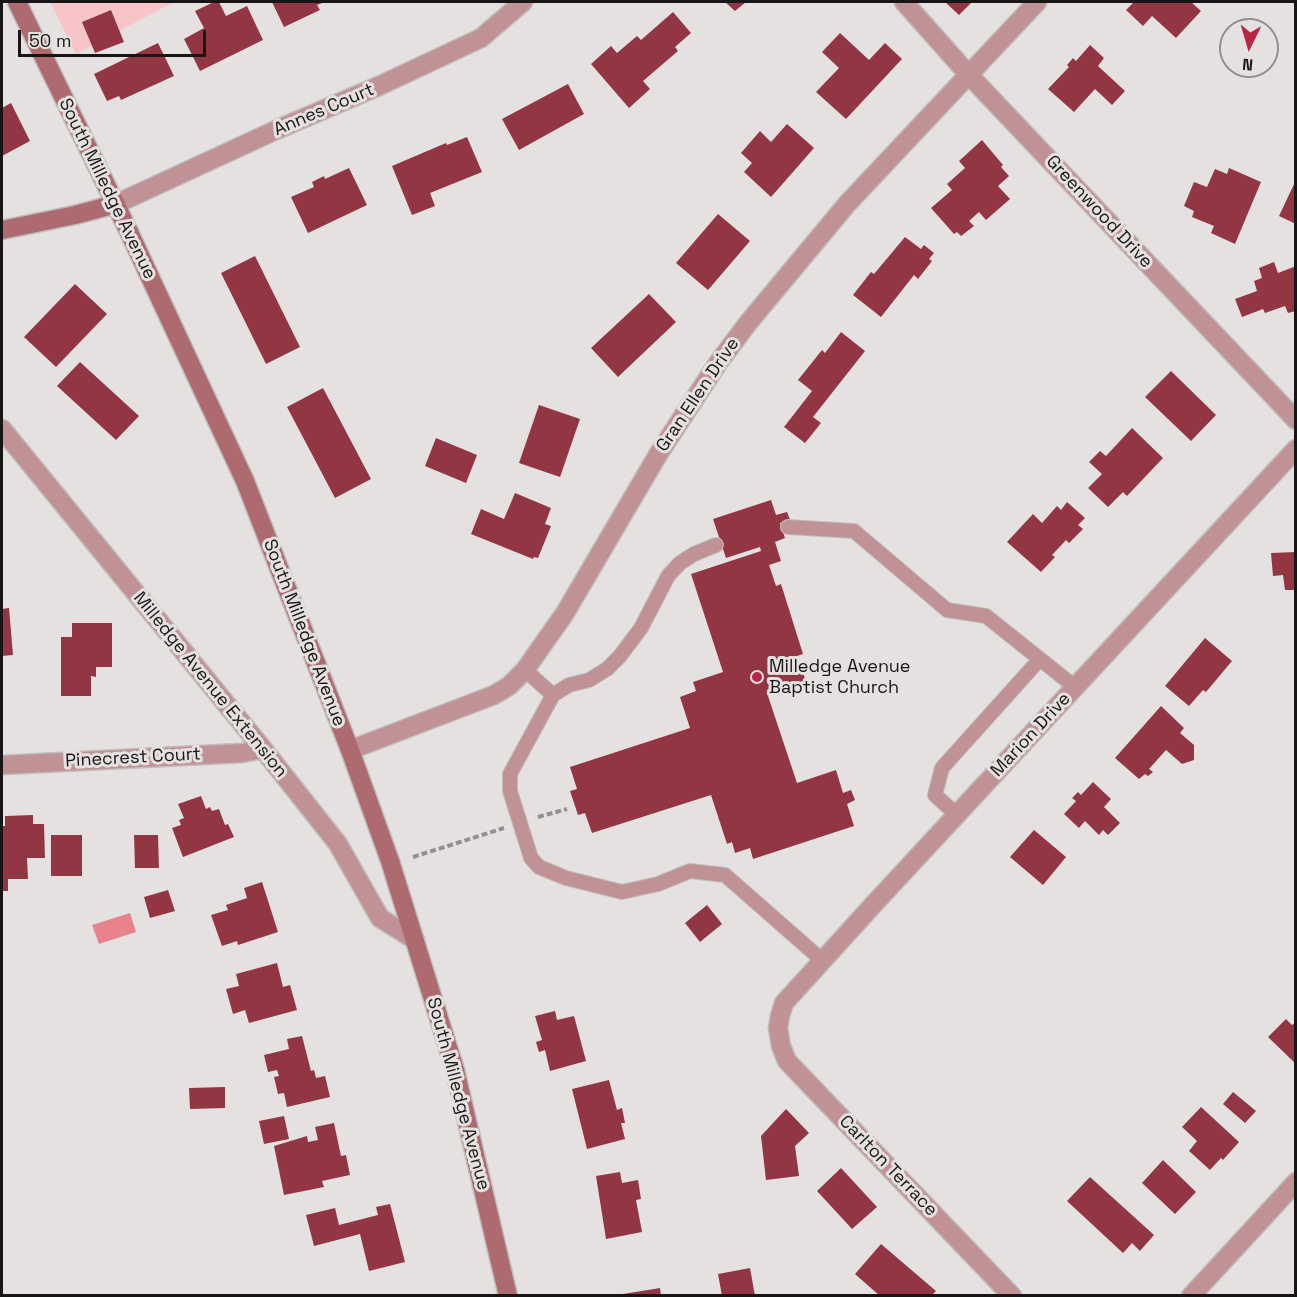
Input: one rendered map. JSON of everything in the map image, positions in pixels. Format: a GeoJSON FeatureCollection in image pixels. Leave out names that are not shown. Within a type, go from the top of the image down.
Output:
{"type":"FeatureCollection","features":[{"type":"Feature","properties":{"kind":"main road","name":"South Milledge Avenue"},"geometry":{"type":"LineString","coordinates":[[17,2],[116,204],[245,481],[350,750],[390,861],[455,1071],[508,1296]]}},
{"type":"Feature","properties":{"kind":"main road"},"geometry":{"type":"LineString","coordinates":[[2,230],[116,204]]}},
{"type":"Feature","properties":{"kind":"street","name":"Annes Court"},"geometry":{"type":"LineString","coordinates":[[116,204],[481,38],[523,2]]}},
{"type":"Feature","properties":{"kind":"street","name":"Greenwood Drive"},"geometry":{"type":"LineString","coordinates":[[904,2],[968,74],[1296,420]]}},
{"type":"Feature","properties":{"kind":"street","name":"Gran Ellen Drive"},"geometry":{"type":"LineString","coordinates":[[350,750],[494,695],[509,686],[525,670],[565,612],[659,453],[748,322],[847,204],[1037,2]]}},
{"type":"Feature","properties":{"kind":"street","name":"Milledge Avenue Extension"},"geometry":{"type":"LineString","coordinates":[[2,429],[338,843],[380,918],[415,940]]}},
{"type":"Feature","properties":{"kind":"street","name":"Marion Drive"},"geometry":{"type":"LineString","coordinates":[[778,1028],[784,1004],[1296,449]]}},
{"type":"Feature","properties":{"kind":"street","name":"Pinecrest Court"},"geometry":{"type":"LineString","coordinates":[[2,765],[242,753],[264,749]]}},
{"type":"Feature","properties":{"kind":"street","name":"Carlton Terrace"},"geometry":{"type":"LineString","coordinates":[[778,1028],[786,1061],[1012,1296]]}},
{"type":"Feature","properties":{"kind":"street"},"geometry":{"type":"LineString","coordinates":[[1191,1296],[1296,1182]]}},
{"type":"Feature","properties":{"kind":"lane"},"geometry":{"type":"LineString","coordinates":[[788,527],[854,531],[947,610],[986,616],[1075,687]]}},
{"type":"Feature","properties":{"kind":"lane"},"geometry":{"type":"LineString","coordinates":[[716,545],[680,563],[668,576],[641,628],[621,656],[607,669],[589,680],[569,685],[554,695],[510,774],[508,783],[531,858],[539,867],[566,878],[622,892],[658,884],[690,872],[725,875],[823,961]]}},
{"type":"Feature","properties":{"kind":"lane"},"geometry":{"type":"LineString","coordinates":[[957,815],[935,795],[942,768],[1040,659]]}},
{"type":"Feature","properties":{"kind":"lane"},"geometry":{"type":"LineString","coordinates":[[525,670],[554,695]]}},
{"type":"Feature","properties":{"kind":"path"},"geometry":{"type":"LineString","coordinates":[[529,820],[567,809]]}},
{"type":"Feature","properties":{"kind":"path"},"geometry":{"type":"LineString","coordinates":[[413,857],[512,826]]}},
{"type":"Feature","properties":{"kind":"shaded area"},"geometry":{"type":"Polygon","coordinates":[[[50,2],[174,2],[76,54],[50,2]]]}},
{"type":"Feature","properties":{"kind":"shaded area"},"geometry":{"type":"Polygon","coordinates":[[[130,913],[136,932],[99,944],[92,925],[130,913]]]}},
{"type":"Feature","properties":{"kind":"building"},"geometry":{"type":"Polygon","coordinates":[[[219,2],[226,16],[247,6],[263,40],[200,71],[184,39],[204,28],[195,11],[219,2]]]}},
{"type":"Feature","properties":{"kind":"building"},"geometry":{"type":"Polygon","coordinates":[[[272,2],[325,2],[317,5],[320,10],[284,27],[272,2]]]}},
{"type":"Feature","properties":{"kind":"building"},"geometry":{"type":"Polygon","coordinates":[[[725,2],[746,2],[735,11],[725,2]]]}},
{"type":"Feature","properties":{"kind":"building"},"geometry":{"type":"Polygon","coordinates":[[[945,2],[972,2],[959,15],[945,2]]]}},
{"type":"Feature","properties":{"kind":"building"},"geometry":{"type":"Polygon","coordinates":[[[1134,2],[1191,2],[1201,11],[1176,38],[1152,16],[1143,26],[1126,10],[1134,2]]]}},
{"type":"Feature","properties":{"kind":"building"},"geometry":{"type":"Polygon","coordinates":[[[111,10],[124,42],[95,53],[82,22],[111,10]]]}},
{"type":"Feature","properties":{"kind":"building"},"geometry":{"type":"Polygon","coordinates":[[[673,12],[691,33],[675,47],[678,51],[643,81],[650,89],[629,108],[591,64],[611,46],[617,53],[637,36],[641,40],[673,12]]]}},
{"type":"Feature","properties":{"kind":"building"},"geometry":{"type":"Polygon","coordinates":[[[840,33],[869,60],[885,43],[902,59],[846,119],[816,92],[839,68],[822,52],[840,33]]]}},
{"type":"Feature","properties":{"kind":"building"},"geometry":{"type":"Polygon","coordinates":[[[158,43],[174,76],[121,100],[119,96],[107,101],[94,74],[158,43]]]}},
{"type":"Feature","properties":{"kind":"building"},"geometry":{"type":"Polygon","coordinates":[[[1090,45],[1104,58],[1098,66],[1125,91],[1112,105],[1095,89],[1074,112],[1048,89],[1069,67],[1067,65],[1073,58],[1076,61],[1090,45]]]}},
{"type":"Feature","properties":{"kind":"building"},"geometry":{"type":"Polygon","coordinates":[[[568,84],[584,114],[519,150],[502,119],[568,84]]]}},
{"type":"Feature","properties":{"kind":"building"},"geometry":{"type":"Polygon","coordinates":[[[11,103],[30,141],[2,156],[2,108],[11,103]]]}},
{"type":"Feature","properties":{"kind":"building"},"geometry":{"type":"Polygon","coordinates":[[[787,124],[814,148],[771,197],[744,172],[752,163],[741,153],[760,131],[771,142],[787,124]]]}},
{"type":"Feature","properties":{"kind":"building"},"geometry":{"type":"Polygon","coordinates":[[[467,137],[482,172],[430,193],[435,206],[412,215],[392,166],[446,143],[447,145],[467,137]]]}},
{"type":"Feature","properties":{"kind":"building"},"geometry":{"type":"Polygon","coordinates":[[[982,140],[1003,165],[1001,167],[1009,176],[998,186],[1010,199],[986,220],[979,212],[969,221],[974,226],[961,236],[957,232],[954,234],[931,208],[952,190],[947,184],[965,168],[959,161],[982,140]]]}},
{"type":"Feature","properties":{"kind":"building"},"geometry":{"type":"Polygon","coordinates":[[[349,168],[367,205],[308,233],[291,197],[314,187],[312,182],[324,176],[325,179],[349,168]]]}},
{"type":"Feature","properties":{"kind":"building"},"geometry":{"type":"Polygon","coordinates":[[[1229,168],[1261,182],[1235,244],[1211,233],[1214,226],[1192,217],[1194,211],[1184,206],[1194,182],[1207,187],[1215,169],[1227,174],[1229,168]]]}},
{"type":"Feature","properties":{"kind":"building"},"geometry":{"type":"Polygon","coordinates":[[[1296,180],[1296,224],[1279,216],[1296,180]]]}},
{"type":"Feature","properties":{"kind":"building"},"geometry":{"type":"Polygon","coordinates":[[[718,214],[750,241],[708,290],[676,263],[718,214]]]}},
{"type":"Feature","properties":{"kind":"building"},"geometry":{"type":"Polygon","coordinates":[[[905,237],[921,249],[924,245],[934,253],[929,259],[932,261],[918,279],[914,275],[881,317],[853,295],[871,272],[874,274],[905,237]]]}},
{"type":"Feature","properties":{"kind":"building"},"geometry":{"type":"Polygon","coordinates":[[[255,256],[300,347],[266,364],[221,273],[255,256]]]}},
{"type":"Feature","properties":{"kind":"building"},"geometry":{"type":"Polygon","coordinates":[[[1274,262],[1278,273],[1296,266],[1296,311],[1288,313],[1285,306],[1265,313],[1263,309],[1242,317],[1235,299],[1257,291],[1254,281],[1262,278],[1259,268],[1274,262]]]}},
{"type":"Feature","properties":{"kind":"building"},"geometry":{"type":"Polygon","coordinates":[[[75,284],[107,314],[56,367],[24,337],[75,284]]]}},
{"type":"Feature","properties":{"kind":"building"},"geometry":{"type":"Polygon","coordinates":[[[649,294],[676,322],[618,377],[591,348],[649,294]]]}},
{"type":"Feature","properties":{"kind":"building"},"geometry":{"type":"Polygon","coordinates":[[[841,332],[865,351],[813,417],[821,423],[805,443],[784,427],[812,391],[798,380],[822,350],[825,353],[841,332]]]}},
{"type":"Feature","properties":{"kind":"building"},"geometry":{"type":"Polygon","coordinates":[[[80,362],[139,416],[116,440],[57,386],[80,362]]]}},
{"type":"Feature","properties":{"kind":"building"},"geometry":{"type":"Polygon","coordinates":[[[1171,371],[1216,415],[1191,441],[1145,397],[1171,371]]]}},
{"type":"Feature","properties":{"kind":"building"},"geometry":{"type":"Polygon","coordinates":[[[323,388],[371,479],[335,498],[287,407],[323,388]]]}},
{"type":"Feature","properties":{"kind":"building"},"geometry":{"type":"Polygon","coordinates":[[[539,405],[580,419],[560,477],[519,463],[539,405]]]}},
{"type":"Feature","properties":{"kind":"building"},"geometry":{"type":"Polygon","coordinates":[[[1132,428],[1163,458],[1127,496],[1123,492],[1108,507],[1088,488],[1102,474],[1089,462],[1100,451],[1106,456],[1132,428]]]}},
{"type":"Feature","properties":{"kind":"building"},"geometry":{"type":"Polygon","coordinates":[[[436,438],[477,455],[466,483],[425,466],[436,438]]]}},
{"type":"Feature","properties":{"kind":"building"},"geometry":{"type":"Polygon","coordinates":[[[515,493],[551,508],[545,524],[551,526],[538,558],[533,559],[471,534],[481,509],[504,519],[515,493]]]}},
{"type":"Feature","properties":{"kind":"building","name":"Milledge Avenue Baptist Church"},"geometry":{"type":"Polygon","coordinates":[[[771,500],[776,515],[787,512],[790,520],[780,523],[785,538],[775,542],[781,561],[769,565],[776,586],[781,584],[803,654],[797,656],[807,684],[768,696],[797,783],[836,770],[843,793],[851,790],[855,800],[847,804],[854,826],[753,859],[750,848],[735,853],[732,842],[727,844],[711,795],[592,833],[585,813],[578,815],[570,791],[577,789],[570,767],[690,728],[680,697],[696,691],[693,682],[723,672],[691,574],[761,551],[760,547],[726,558],[713,519],[771,500]]]}},
{"type":"Feature","properties":{"kind":"building"},"geometry":{"type":"Polygon","coordinates":[[[1067,502],[1085,518],[1078,525],[1083,529],[1069,543],[1066,540],[1041,572],[1007,542],[1033,514],[1042,523],[1057,506],[1061,510],[1067,502]]]}},
{"type":"Feature","properties":{"kind":"building"},"geometry":{"type":"Polygon","coordinates":[[[1296,552],[1296,590],[1285,590],[1283,575],[1273,576],[1271,553],[1296,552]]]}},
{"type":"Feature","properties":{"kind":"building"},"geometry":{"type":"Polygon","coordinates":[[[9,608],[13,655],[2,656],[2,609],[9,608]]]}},
{"type":"Feature","properties":{"kind":"building"},"geometry":{"type":"Polygon","coordinates":[[[72,623],[112,623],[112,667],[96,667],[96,677],[91,676],[91,696],[61,696],[61,637],[72,637],[72,623]]]}},
{"type":"Feature","properties":{"kind":"building"},"geometry":{"type":"Polygon","coordinates":[[[1205,638],[1232,661],[1206,692],[1203,690],[1189,706],[1165,686],[1205,638]]]}},
{"type":"Feature","properties":{"kind":"building"},"geometry":{"type":"Polygon","coordinates":[[[1161,706],[1184,728],[1180,733],[1194,745],[1194,760],[1182,764],[1166,750],[1149,769],[1153,772],[1139,779],[1115,758],[1161,706]]]}},
{"type":"Feature","properties":{"kind":"building"},"geometry":{"type":"Polygon","coordinates":[[[1093,782],[1111,799],[1104,807],[1120,823],[1108,835],[1103,830],[1099,835],[1085,821],[1079,828],[1064,814],[1076,801],[1072,798],[1078,792],[1081,795],[1093,782]]]}},
{"type":"Feature","properties":{"kind":"building"},"geometry":{"type":"Polygon","coordinates":[[[201,796],[206,809],[210,807],[212,811],[219,809],[225,825],[228,824],[234,837],[183,857],[172,828],[181,825],[179,820],[184,818],[178,804],[201,796]]]}},
{"type":"Feature","properties":{"kind":"building"},"geometry":{"type":"Polygon","coordinates":[[[33,815],[33,824],[44,824],[45,858],[27,858],[28,879],[8,879],[8,891],[2,891],[2,826],[5,826],[5,816],[33,815]]]}},
{"type":"Feature","properties":{"kind":"building"},"geometry":{"type":"Polygon","coordinates":[[[1034,830],[1066,857],[1043,885],[1010,857],[1034,830]]]}},
{"type":"Feature","properties":{"kind":"building"},"geometry":{"type":"Polygon","coordinates":[[[51,835],[82,835],[82,876],[51,876],[51,835]]]}},
{"type":"Feature","properties":{"kind":"building"},"geometry":{"type":"Polygon","coordinates":[[[134,835],[158,835],[159,868],[135,868],[134,835]]]}},
{"type":"Feature","properties":{"kind":"building"},"geometry":{"type":"Polygon","coordinates":[[[262,882],[278,932],[238,945],[237,941],[222,946],[211,915],[228,910],[226,905],[247,898],[244,888],[262,882]]]}},
{"type":"Feature","properties":{"kind":"building"},"geometry":{"type":"Polygon","coordinates":[[[168,890],[175,911],[150,918],[144,897],[168,890]]]}},
{"type":"Feature","properties":{"kind":"building"},"geometry":{"type":"Polygon","coordinates":[[[707,905],[722,924],[700,942],[685,923],[707,905]]]}},
{"type":"Feature","properties":{"kind":"building"},"geometry":{"type":"Polygon","coordinates":[[[277,963],[283,987],[290,985],[297,1010],[249,1023],[245,1010],[233,1014],[226,989],[239,986],[236,974],[277,963]]]}},
{"type":"Feature","properties":{"kind":"building"},"geometry":{"type":"Polygon","coordinates":[[[555,1011],[557,1020],[574,1016],[586,1061],[550,1071],[545,1050],[539,1052],[536,1042],[542,1040],[535,1016],[555,1011]]]}},
{"type":"Feature","properties":{"kind":"building"},"geometry":{"type":"Polygon","coordinates":[[[1286,1019],[1292,1025],[1296,1022],[1296,1064],[1268,1037],[1286,1019]]]}},
{"type":"Feature","properties":{"kind":"building"},"geometry":{"type":"Polygon","coordinates":[[[302,1036],[311,1071],[314,1070],[316,1078],[325,1076],[330,1097],[287,1107],[284,1093],[278,1094],[274,1077],[279,1076],[277,1070],[268,1072],[264,1055],[289,1049],[287,1039],[302,1036]]]}},
{"type":"Feature","properties":{"kind":"building"},"geometry":{"type":"Polygon","coordinates":[[[609,1080],[617,1110],[622,1108],[625,1123],[621,1123],[625,1139],[587,1149],[572,1089],[609,1080]]]}},
{"type":"Feature","properties":{"kind":"building"},"geometry":{"type":"Polygon","coordinates":[[[225,1087],[225,1108],[190,1109],[189,1088],[225,1087]]]}},
{"type":"Feature","properties":{"kind":"building"},"geometry":{"type":"Polygon","coordinates":[[[1233,1092],[1256,1111],[1245,1123],[1223,1104],[1233,1092]]]}},
{"type":"Feature","properties":{"kind":"building"},"geometry":{"type":"Polygon","coordinates":[[[1201,1107],[1239,1142],[1223,1160],[1221,1158],[1210,1170],[1189,1151],[1197,1141],[1182,1127],[1201,1107]]]}},
{"type":"Feature","properties":{"kind":"building"},"geometry":{"type":"Polygon","coordinates":[[[786,1109],[809,1133],[795,1146],[799,1176],[766,1180],[761,1136],[786,1109]]]}},
{"type":"Feature","properties":{"kind":"building"},"geometry":{"type":"Polygon","coordinates":[[[284,1116],[289,1139],[264,1144],[259,1121],[284,1116]]]}},
{"type":"Feature","properties":{"kind":"building"},"geometry":{"type":"Polygon","coordinates":[[[334,1123],[341,1156],[346,1155],[350,1175],[322,1181],[324,1187],[284,1195],[274,1146],[307,1136],[308,1142],[318,1140],[315,1127],[334,1123]]]}},
{"type":"Feature","properties":{"kind":"building"},"geometry":{"type":"Polygon","coordinates":[[[1163,1160],[1196,1192],[1175,1214],[1142,1183],[1163,1160]]]}},
{"type":"Feature","properties":{"kind":"building"},"geometry":{"type":"Polygon","coordinates":[[[841,1168],[877,1207],[852,1229],[817,1191],[841,1168]]]}},
{"type":"Feature","properties":{"kind":"building"},"geometry":{"type":"Polygon","coordinates":[[[620,1172],[622,1183],[638,1180],[641,1199],[636,1200],[642,1232],[606,1239],[596,1176],[620,1172]]]}},
{"type":"Feature","properties":{"kind":"building"},"geometry":{"type":"Polygon","coordinates":[[[1090,1177],[1154,1235],[1140,1251],[1132,1243],[1123,1253],[1067,1201],[1090,1177]]]}},
{"type":"Feature","properties":{"kind":"building"},"geometry":{"type":"Polygon","coordinates":[[[390,1204],[405,1262],[369,1271],[360,1234],[314,1246],[306,1215],[335,1208],[339,1225],[378,1215],[376,1207],[390,1204]]]}},
{"type":"Feature","properties":{"kind":"building"},"geometry":{"type":"Polygon","coordinates":[[[881,1244],[936,1291],[931,1296],[880,1296],[855,1274],[881,1244]]]}},
{"type":"Feature","properties":{"kind":"building"},"geometry":{"type":"Polygon","coordinates":[[[750,1268],[755,1296],[722,1296],[718,1274],[750,1268]]]}},
{"type":"Feature","properties":{"kind":"building"},"geometry":{"type":"Polygon","coordinates":[[[660,1288],[661,1296],[623,1296],[623,1294],[660,1288]]]}},
{"type":"Feature","properties":{"kind":"place","name":"Milledge Avenue Baptist Church"},"geometry":{"type":"Point","coordinates":[757,677]}}]}
